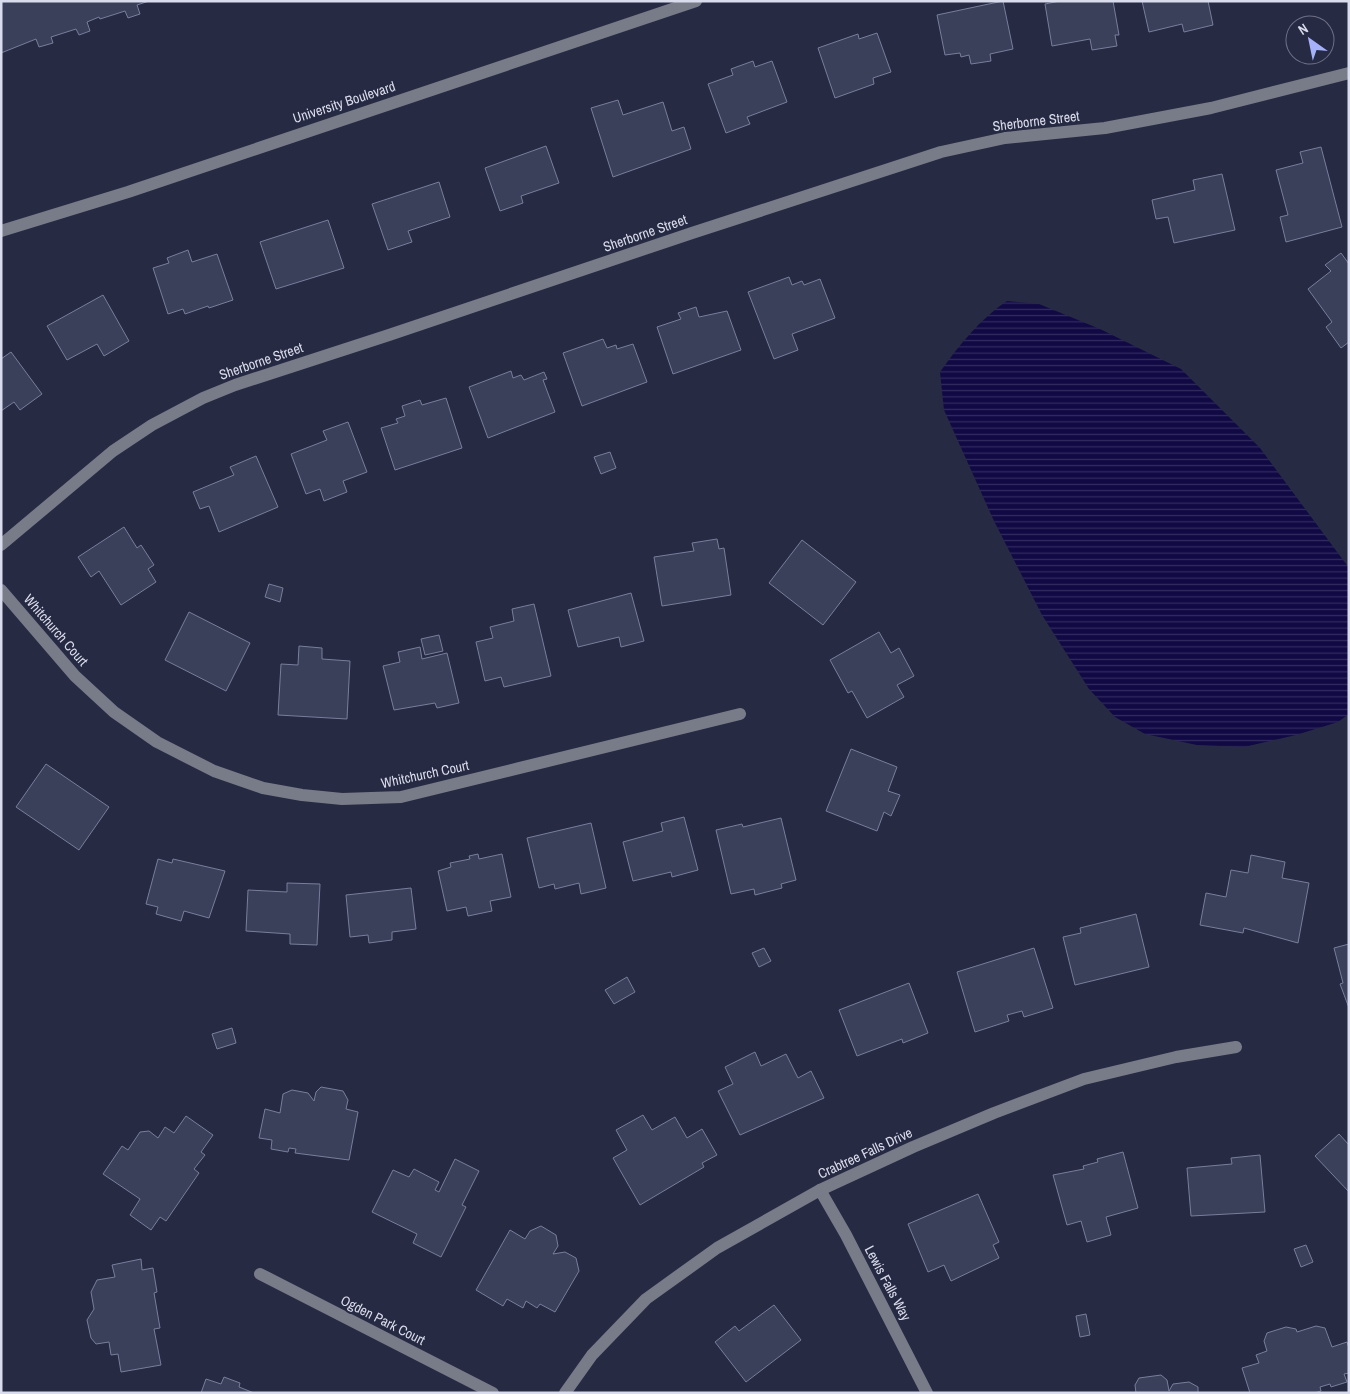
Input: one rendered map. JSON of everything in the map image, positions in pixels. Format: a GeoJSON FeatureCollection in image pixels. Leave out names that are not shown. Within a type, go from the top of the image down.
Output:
{"type":"FeatureCollection","features":[{"type":"Feature","properties":{"kind":"street","name":"University Boulevard"},"geometry":{"type":"LineString","coordinates":[[1,231],[128,192],[696,1]]}},
{"type":"Feature","properties":{"kind":"street","name":"Sherborne Street"},"geometry":{"type":"LineString","coordinates":[[1,545],[113,451],[152,425],[203,398],[235,385],[941,152],[1005,138],[1105,128],[1211,108],[1349,73]]}},
{"type":"Feature","properties":{"kind":"street","name":"Whitchurch Court"},"geometry":{"type":"LineString","coordinates":[[1,590],[75,676],[114,712],[157,742],[214,771],[264,788],[302,795],[342,799],[401,797],[740,714]]}},
{"type":"Feature","properties":{"kind":"street","name":"Crabtree Falls Drive"},"geometry":{"type":"LineString","coordinates":[[565,1393],[592,1355],[646,1298],[717,1248],[820,1190],[913,1147],[994,1113],[1084,1079],[1176,1056],[1236,1047]]}},
{"type":"Feature","properties":{"kind":"street","name":"Lewis Falls Way"},"geometry":{"type":"LineString","coordinates":[[820,1190],[851,1244],[927,1393]]}},
{"type":"Feature","properties":{"kind":"street","name":"Ogden Park Court"},"geometry":{"type":"LineString","coordinates":[[260,1274],[493,1393]]}},
{"type":"Feature","properties":{"kind":"shaded area"},"geometry":{"type":"Polygon","coordinates":[[[1007,301],[1039,304],[1100,329],[1181,369],[1260,448],[1349,568],[1349,714],[1338,722],[1296,735],[1244,747],[1197,745],[1145,734],[1115,717],[1089,689],[1042,615],[994,521],[944,410],[940,372],[971,333],[1007,301]]]}},
{"type":"Feature","properties":{"kind":"building"},"geometry":{"type":"Polygon","coordinates":[[[1,1],[149,1],[137,5],[140,14],[128,18],[125,11],[100,19],[99,17],[87,22],[90,31],[79,35],[76,29],[51,37],[53,43],[39,47],[36,39],[1,53],[1,1]]]}},
{"type":"Feature","properties":{"kind":"building"},"geometry":{"type":"Polygon","coordinates":[[[1003,1],[1013,49],[990,54],[991,61],[971,64],[969,55],[961,57],[960,53],[945,55],[937,15],[1003,1]]]}},
{"type":"Feature","properties":{"kind":"building"},"geometry":{"type":"Polygon","coordinates":[[[1060,1],[1113,1],[1119,35],[1115,35],[1117,46],[1092,50],[1090,39],[1052,46],[1045,4],[1060,1]]]}},
{"type":"Feature","properties":{"kind":"building"},"geometry":{"type":"Polygon","coordinates":[[[1142,1],[1208,1],[1213,25],[1184,32],[1182,24],[1149,32],[1142,1]]]}},
{"type":"Feature","properties":{"kind":"building"},"geometry":{"type":"Polygon","coordinates":[[[877,33],[891,72],[873,78],[874,84],[835,98],[818,48],[858,34],[859,39],[877,33]]]}},
{"type":"Feature","properties":{"kind":"building"},"geometry":{"type":"Polygon","coordinates":[[[753,61],[755,67],[772,61],[787,102],[747,117],[750,124],[726,133],[708,84],[733,75],[731,69],[753,61]]]}},
{"type":"Feature","properties":{"kind":"building"},"geometry":{"type":"Polygon","coordinates":[[[618,100],[623,115],[663,102],[672,131],[684,127],[691,149],[613,177],[591,108],[618,100]]]}},
{"type":"Feature","properties":{"kind":"building"},"geometry":{"type":"Polygon","coordinates":[[[546,146],[559,183],[521,196],[523,203],[500,211],[485,168],[546,146]]]}},
{"type":"Feature","properties":{"kind":"building"},"geometry":{"type":"Polygon","coordinates":[[[1321,147],[1342,227],[1286,242],[1280,217],[1288,215],[1276,170],[1303,163],[1300,152],[1321,147]]]}},
{"type":"Feature","properties":{"kind":"building"},"geometry":{"type":"Polygon","coordinates":[[[1222,174],[1235,230],[1174,243],[1168,217],[1156,219],[1152,200],[1195,190],[1193,180],[1222,174]]]}},
{"type":"Feature","properties":{"kind":"building"},"geometry":{"type":"Polygon","coordinates":[[[439,182],[450,217],[408,231],[412,242],[388,250],[372,204],[439,182]]]}},
{"type":"Feature","properties":{"kind":"building"},"geometry":{"type":"Polygon","coordinates":[[[328,220],[344,268],[276,289],[260,242],[328,220]]]}},
{"type":"Feature","properties":{"kind":"building"},"geometry":{"type":"Polygon","coordinates":[[[188,250],[192,262],[217,254],[233,300],[185,314],[183,309],[168,314],[153,268],[169,263],[167,258],[188,250]]]}},
{"type":"Feature","properties":{"kind":"building"},"geometry":{"type":"Polygon","coordinates":[[[1341,253],[1349,264],[1349,342],[1341,348],[1326,327],[1332,322],[1308,289],[1331,271],[1325,265],[1341,253]]]}},
{"type":"Feature","properties":{"kind":"building"},"geometry":{"type":"Polygon","coordinates":[[[789,277],[792,285],[802,281],[804,285],[820,279],[835,318],[792,334],[798,350],[774,359],[748,292],[789,277]]]}},
{"type":"Feature","properties":{"kind":"building"},"geometry":{"type":"Polygon","coordinates":[[[103,295],[129,341],[104,356],[97,344],[67,360],[47,326],[103,295]]]}},
{"type":"Feature","properties":{"kind":"building"},"geometry":{"type":"Polygon","coordinates":[[[696,307],[699,317],[727,311],[741,350],[673,374],[657,327],[681,319],[678,313],[696,307]]]}},
{"type":"Feature","properties":{"kind":"building"},"geometry":{"type":"Polygon","coordinates":[[[603,339],[607,348],[616,345],[617,349],[633,344],[647,382],[582,406],[563,353],[603,339]]]}},
{"type":"Feature","properties":{"kind":"building"},"geometry":{"type":"Polygon","coordinates":[[[11,352],[42,394],[20,410],[14,402],[1,411],[1,359],[11,352]]]}},
{"type":"Feature","properties":{"kind":"building"},"geometry":{"type":"Polygon","coordinates":[[[511,371],[513,378],[521,375],[524,380],[544,372],[547,379],[543,380],[555,412],[488,438],[469,387],[511,371]]]}},
{"type":"Feature","properties":{"kind":"building"},"geometry":{"type":"Polygon","coordinates":[[[446,398],[462,448],[395,470],[381,428],[398,423],[396,419],[405,416],[402,406],[420,400],[422,405],[446,398]]]}},
{"type":"Feature","properties":{"kind":"building"},"geometry":{"type":"Polygon","coordinates":[[[348,422],[367,472],[343,481],[347,492],[324,501],[320,489],[306,494],[291,454],[327,440],[323,431],[348,422]]]}},
{"type":"Feature","properties":{"kind":"building"},"geometry":{"type":"Polygon","coordinates":[[[610,452],[616,468],[601,474],[594,457],[610,452]]]}},
{"type":"Feature","properties":{"kind":"building"},"geometry":{"type":"Polygon","coordinates":[[[256,456],[278,507],[219,532],[209,506],[200,509],[193,492],[234,475],[230,467],[256,456]]]}},
{"type":"Feature","properties":{"kind":"building"},"geometry":{"type":"Polygon","coordinates":[[[124,527],[137,548],[141,545],[154,565],[148,569],[156,582],[121,605],[99,571],[91,577],[78,557],[124,527]]]}},
{"type":"Feature","properties":{"kind":"building"},"geometry":{"type":"Polygon","coordinates":[[[717,539],[719,549],[724,548],[731,595],[662,606],[654,557],[694,551],[692,543],[717,539]]]}},
{"type":"Feature","properties":{"kind":"building"},"geometry":{"type":"Polygon","coordinates":[[[802,540],[856,582],[823,625],[769,583],[802,540]]]}},
{"type":"Feature","properties":{"kind":"building"},"geometry":{"type":"Polygon","coordinates":[[[269,584],[283,588],[280,602],[265,597],[269,584]]]}},
{"type":"Feature","properties":{"kind":"building"},"geometry":{"type":"Polygon","coordinates":[[[631,593],[644,641],[621,647],[619,637],[578,647],[568,610],[631,593]]]}},
{"type":"Feature","properties":{"kind":"building"},"geometry":{"type":"Polygon","coordinates":[[[534,604],[551,676],[504,687],[501,677],[485,681],[476,642],[493,638],[490,627],[514,621],[512,609],[534,604]]]}},
{"type":"Feature","properties":{"kind":"building"},"geometry":{"type":"Polygon","coordinates":[[[189,612],[250,643],[226,691],[165,660],[189,612]]]}},
{"type":"Feature","properties":{"kind":"building"},"geometry":{"type":"Polygon","coordinates":[[[879,632],[891,653],[899,648],[914,676],[897,685],[904,697],[867,718],[852,691],[848,693],[830,660],[879,632]]]}},
{"type":"Feature","properties":{"kind":"building"},"geometry":{"type":"Polygon","coordinates":[[[439,635],[443,651],[425,655],[421,639],[439,635]]]}},
{"type":"Feature","properties":{"kind":"building"},"geometry":{"type":"Polygon","coordinates":[[[299,646],[322,648],[322,659],[350,661],[347,719],[278,715],[281,664],[298,665],[299,646]]]}},
{"type":"Feature","properties":{"kind":"building"},"geometry":{"type":"Polygon","coordinates":[[[420,647],[422,659],[447,653],[459,703],[437,708],[435,703],[394,710],[383,666],[400,662],[398,652],[420,647]]]}},
{"type":"Feature","properties":{"kind":"building"},"geometry":{"type":"Polygon","coordinates":[[[851,749],[897,767],[888,791],[900,795],[891,816],[884,812],[877,831],[826,811],[851,749]]]}},
{"type":"Feature","properties":{"kind":"building"},"geometry":{"type":"Polygon","coordinates":[[[46,764],[109,807],[79,850],[16,807],[46,764]]]}},
{"type":"Feature","properties":{"kind":"building"},"geometry":{"type":"Polygon","coordinates":[[[684,817],[698,870],[672,877],[671,872],[633,881],[623,842],[663,831],[661,823],[684,817]]]}},
{"type":"Feature","properties":{"kind":"building"},"geometry":{"type":"Polygon","coordinates":[[[781,818],[796,880],[781,884],[782,888],[755,895],[754,889],[731,894],[716,830],[742,824],[743,827],[781,818]]]}},
{"type":"Feature","properties":{"kind":"building"},"geometry":{"type":"Polygon","coordinates":[[[591,823],[606,888],[581,894],[579,883],[555,889],[554,884],[539,888],[527,838],[591,823]]]}},
{"type":"Feature","properties":{"kind":"building"},"geometry":{"type":"Polygon","coordinates":[[[478,854],[479,859],[502,854],[511,897],[490,901],[492,911],[468,916],[466,907],[447,911],[438,871],[451,867],[450,863],[470,859],[469,856],[478,854]]]}},
{"type":"Feature","properties":{"kind":"building"},"geometry":{"type":"Polygon","coordinates":[[[1251,855],[1285,862],[1282,878],[1309,883],[1298,943],[1244,928],[1243,933],[1200,925],[1206,893],[1226,897],[1231,870],[1248,873],[1251,855]]]}},
{"type":"Feature","properties":{"kind":"building"},"geometry":{"type":"Polygon","coordinates":[[[158,859],[172,863],[173,859],[225,871],[209,918],[184,911],[181,921],[156,914],[158,907],[146,904],[158,859]]]}},
{"type":"Feature","properties":{"kind":"building"},"geometry":{"type":"Polygon","coordinates":[[[287,883],[320,884],[317,945],[290,944],[290,934],[246,931],[248,890],[287,892],[287,883]]]}},
{"type":"Feature","properties":{"kind":"building"},"geometry":{"type":"Polygon","coordinates":[[[411,888],[416,929],[392,932],[392,940],[369,943],[368,935],[350,937],[346,895],[411,888]]]}},
{"type":"Feature","properties":{"kind":"building"},"geometry":{"type":"Polygon","coordinates":[[[1136,914],[1149,967],[1075,985],[1063,937],[1081,933],[1080,928],[1136,914]]]}},
{"type":"Feature","properties":{"kind":"building"},"geometry":{"type":"Polygon","coordinates":[[[1349,944],[1349,1008],[1340,984],[1343,983],[1334,948],[1349,944]]]}},
{"type":"Feature","properties":{"kind":"building"},"geometry":{"type":"Polygon","coordinates":[[[764,948],[771,961],[759,967],[752,953],[764,948]]]}},
{"type":"Feature","properties":{"kind":"building"},"geometry":{"type":"Polygon","coordinates":[[[1034,948],[1053,1008],[1024,1017],[1022,1011],[1007,1015],[1009,1021],[975,1032],[957,972],[1034,948]]]}},
{"type":"Feature","properties":{"kind":"building"},"geometry":{"type":"Polygon","coordinates":[[[627,977],[635,992],[614,1004],[605,990],[627,977]]]}},
{"type":"Feature","properties":{"kind":"building"},"geometry":{"type":"Polygon","coordinates":[[[909,983],[928,1033],[903,1043],[902,1039],[857,1056],[839,1010],[909,983]]]}},
{"type":"Feature","properties":{"kind":"building"},"geometry":{"type":"Polygon","coordinates":[[[232,1028],[236,1043],[217,1049],[212,1034],[232,1028]]]}},
{"type":"Feature","properties":{"kind":"building"},"geometry":{"type":"Polygon","coordinates":[[[755,1052],[761,1066],[786,1054],[798,1078],[811,1071],[824,1098],[740,1135],[718,1091],[733,1084],[725,1067],[755,1052]]]}},
{"type":"Feature","properties":{"kind":"building"},"geometry":{"type":"Polygon","coordinates":[[[321,1087],[343,1091],[348,1100],[346,1109],[358,1112],[349,1160],[295,1153],[296,1149],[289,1148],[288,1152],[271,1149],[272,1140],[259,1138],[265,1109],[280,1113],[283,1094],[292,1090],[308,1093],[314,1101],[316,1092],[321,1087]]]}},
{"type":"Feature","properties":{"kind":"building"},"geometry":{"type":"Polygon","coordinates":[[[643,1115],[652,1130],[675,1117],[687,1138],[702,1129],[717,1155],[702,1163],[704,1167],[640,1205],[613,1158],[627,1150],[616,1130],[643,1115]]]}},
{"type":"Feature","properties":{"kind":"building"},"geometry":{"type":"Polygon","coordinates":[[[186,1116],[213,1135],[201,1152],[205,1155],[194,1169],[199,1173],[166,1221],[160,1217],[151,1230],[130,1215],[140,1199],[103,1174],[122,1146],[128,1150],[140,1132],[149,1131],[158,1138],[165,1127],[174,1133],[186,1116]]]}},
{"type":"Feature","properties":{"kind":"building"},"geometry":{"type":"Polygon","coordinates":[[[1339,1134],[1349,1145],[1349,1192],[1315,1156],[1339,1134]]]}},
{"type":"Feature","properties":{"kind":"building"},"geometry":{"type":"Polygon","coordinates":[[[1123,1152],[1138,1208],[1106,1217],[1111,1235],[1087,1242],[1081,1221],[1067,1225],[1053,1175],[1084,1169],[1083,1166],[1098,1162],[1097,1159],[1123,1152]]]}},
{"type":"Feature","properties":{"kind":"building"},"geometry":{"type":"Polygon","coordinates":[[[1260,1155],[1265,1212],[1191,1216],[1187,1168],[1232,1164],[1231,1158],[1260,1155]]]}},
{"type":"Feature","properties":{"kind":"building"},"geometry":{"type":"Polygon","coordinates":[[[455,1159],[479,1171],[462,1205],[466,1207],[441,1257],[413,1243],[417,1234],[372,1212],[393,1170],[409,1177],[414,1169],[439,1182],[435,1190],[439,1192],[455,1159]]]}},
{"type":"Feature","properties":{"kind":"building"},"geometry":{"type":"Polygon","coordinates":[[[978,1194],[999,1242],[993,1245],[999,1258],[951,1281],[944,1265],[928,1272],[908,1224],[978,1194]]]}},
{"type":"Feature","properties":{"kind":"building"},"geometry":{"type":"Polygon","coordinates":[[[541,1226],[556,1235],[558,1246],[553,1254],[565,1252],[576,1258],[579,1271],[555,1312],[540,1304],[537,1308],[526,1301],[523,1308],[507,1299],[503,1306],[476,1290],[510,1230],[525,1239],[530,1231],[541,1226]]]}},
{"type":"Feature","properties":{"kind":"building"},"geometry":{"type":"Polygon","coordinates":[[[1306,1245],[1313,1262],[1301,1267],[1294,1249],[1306,1245]]]}},
{"type":"Feature","properties":{"kind":"building"},"geometry":{"type":"Polygon","coordinates":[[[141,1259],[142,1270],[153,1268],[157,1292],[154,1293],[160,1328],[154,1329],[161,1365],[121,1372],[118,1354],[111,1355],[109,1342],[96,1344],[91,1338],[87,1320],[94,1309],[91,1292],[97,1280],[115,1277],[112,1265],[141,1259]]]}},
{"type":"Feature","properties":{"kind":"building"},"geometry":{"type":"Polygon","coordinates":[[[774,1305],[801,1340],[746,1382],[715,1342],[735,1326],[739,1331],[774,1305]]]}},
{"type":"Feature","properties":{"kind":"building"},"geometry":{"type":"Polygon","coordinates":[[[1086,1314],[1090,1335],[1080,1337],[1076,1316],[1086,1314]]]}},
{"type":"Feature","properties":{"kind":"building"},"geometry":{"type":"Polygon","coordinates":[[[1316,1326],[1325,1328],[1332,1347],[1347,1342],[1349,1348],[1349,1373],[1344,1374],[1347,1382],[1331,1387],[1330,1384],[1320,1387],[1321,1391],[1314,1393],[1250,1393],[1242,1368],[1259,1363],[1256,1355],[1267,1351],[1264,1341],[1267,1333],[1286,1327],[1296,1329],[1297,1332],[1316,1326]]]}},
{"type":"Feature","properties":{"kind":"building"},"geometry":{"type":"Polygon","coordinates":[[[1161,1375],[1167,1380],[1169,1391],[1173,1384],[1189,1382],[1198,1387],[1198,1393],[1136,1393],[1135,1385],[1139,1378],[1161,1375]]]}},
{"type":"Feature","properties":{"kind":"building"},"geometry":{"type":"Polygon","coordinates":[[[224,1377],[240,1383],[239,1387],[254,1393],[201,1393],[206,1379],[221,1384],[224,1377]]]}}]}
